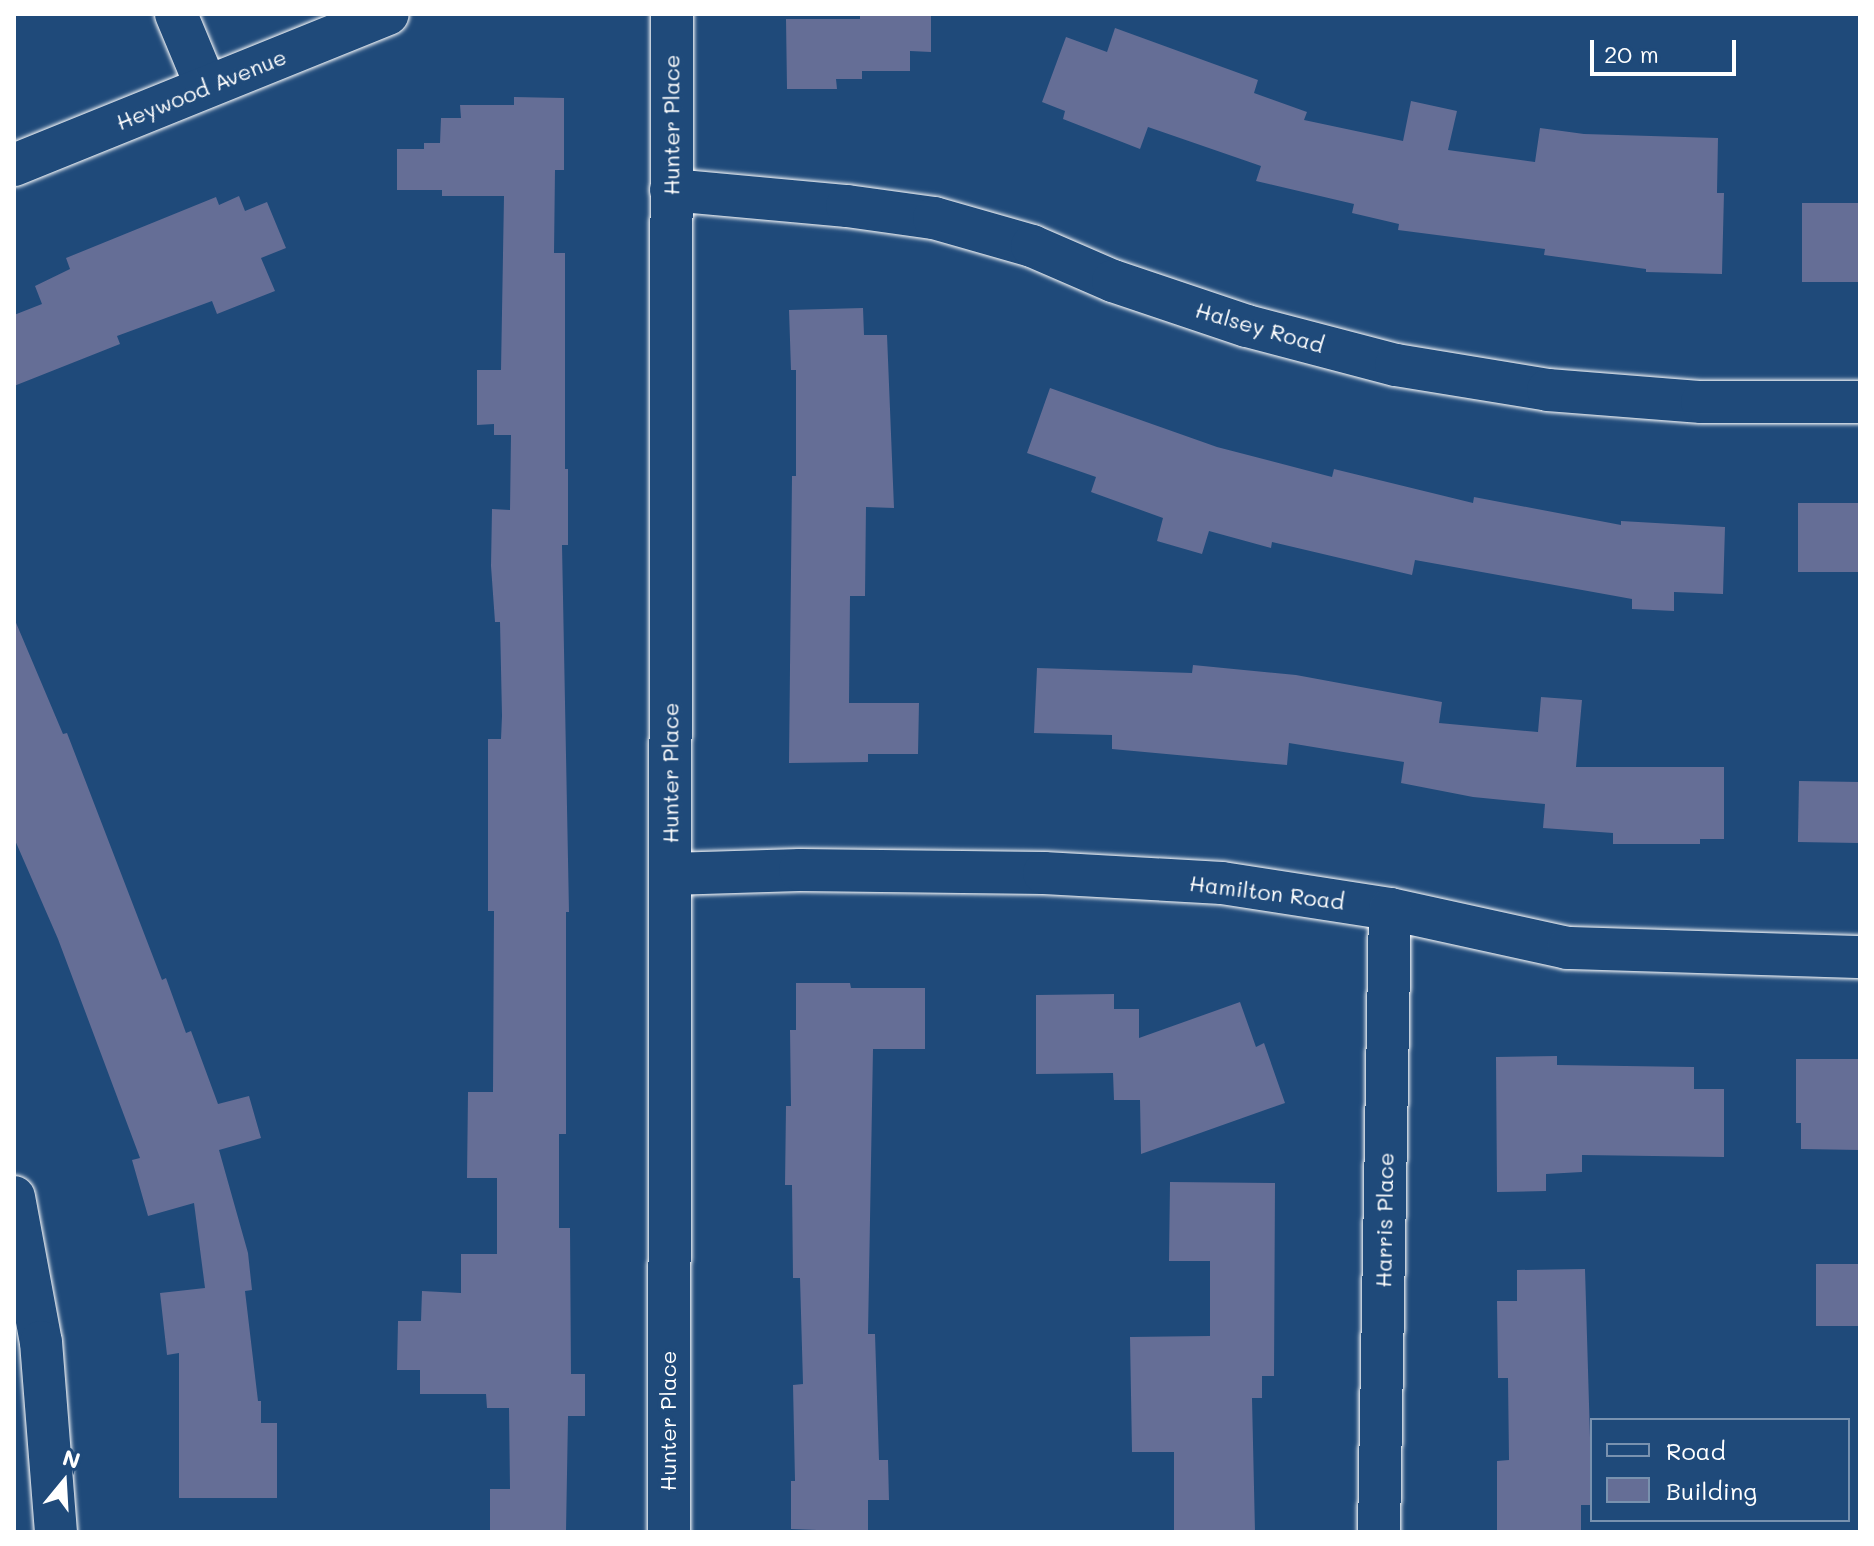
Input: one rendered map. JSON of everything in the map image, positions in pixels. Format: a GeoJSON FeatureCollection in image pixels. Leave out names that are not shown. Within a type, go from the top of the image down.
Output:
{"type":"FeatureCollection","features":[{"type":"Feature","properties":{"kind":"street"},"geometry":{"type":"LineString","coordinates":[[176,14],[206,86]]}},
{"type":"Feature","properties":{"kind":"street","name":"Heywood Avenue"},"geometry":{"type":"LineString","coordinates":[[14,165],[388,14]]}},
{"type":"Feature","properties":{"kind":"street","name":"Hunter Place"},"geometry":{"type":"LineString","coordinates":[[669,1532],[672,14]]}},
{"type":"Feature","properties":{"kind":"street","name":"Halsey Road"},"geometry":{"type":"LineString","coordinates":[[671,190],[847,206],[934,218],[1032,246],[1113,281],[1247,326],[1396,365],[1548,390],[1702,402],[1860,402]]}},
{"type":"Feature","properties":{"kind":"street","name":"Hamilton Road"},"geometry":{"type":"LineString","coordinates":[[670,874],[800,870],[1044,873],[1222,883],[1390,909],[1568,948],[1860,957]]}},
{"type":"Feature","properties":{"kind":"street","name":"Harris Place"},"geometry":{"type":"LineString","coordinates":[[1379,1532],[1390,909]]}},
{"type":"Feature","properties":{"kind":"street"},"geometry":{"type":"LineString","coordinates":[[14,1197],[41,1342],[56,1532]]}},
{"type":"Feature","properties":{"kind":"building"},"geometry":{"type":"Polygon","coordinates":[[[860,14],[931,14],[931,52],[910,51],[910,71],[862,71],[862,79],[836,79],[837,89],[787,89],[786,19],[860,19],[860,14]]]}},
{"type":"Feature","properties":{"kind":"building"},"geometry":{"type":"Polygon","coordinates":[[[1115,28],[1258,80],[1254,93],[1307,112],[1304,120],[1403,141],[1411,101],[1457,111],[1448,150],[1535,162],[1540,128],[1584,134],[1718,138],[1717,193],[1724,193],[1722,274],[1646,272],[1646,269],[1544,255],[1545,249],[1398,230],[1399,224],[1352,213],[1354,204],[1256,181],[1261,166],[1148,127],[1140,149],[1063,119],[1065,111],[1042,102],[1066,37],[1107,52],[1115,28]]]}},
{"type":"Feature","properties":{"kind":"building"},"geometry":{"type":"Polygon","coordinates":[[[514,97],[564,98],[564,170],[555,170],[554,253],[565,253],[565,469],[568,469],[568,545],[562,545],[569,912],[566,912],[566,1134],[559,1134],[559,1228],[570,1228],[571,1374],[585,1374],[585,1416],[568,1416],[566,1532],[490,1530],[490,1489],[510,1489],[509,1408],[487,1408],[486,1394],[420,1394],[420,1370],[397,1370],[398,1321],[421,1321],[422,1291],[461,1293],[461,1254],[497,1254],[497,1178],[467,1178],[468,1092],[493,1092],[494,911],[488,911],[488,739],[501,739],[502,716],[500,622],[495,622],[491,566],[492,509],[510,510],[511,435],[494,435],[494,424],[477,425],[477,370],[501,370],[504,196],[442,196],[442,190],[397,190],[397,149],[424,149],[424,143],[440,143],[441,118],[461,118],[460,105],[514,105],[514,97]]]}},
{"type":"Feature","properties":{"kind":"building"},"geometry":{"type":"Polygon","coordinates":[[[239,196],[245,211],[267,202],[286,248],[261,258],[275,291],[217,314],[212,301],[117,336],[120,344],[14,386],[14,315],[42,304],[35,286],[70,269],[66,258],[216,197],[219,205],[239,196]]]}},
{"type":"Feature","properties":{"kind":"building"},"geometry":{"type":"Polygon","coordinates":[[[1802,203],[1860,203],[1860,282],[1802,282],[1802,203]]]}},
{"type":"Feature","properties":{"kind":"building"},"geometry":{"type":"Polygon","coordinates":[[[863,308],[864,335],[887,335],[894,508],[866,507],[865,596],[850,596],[849,703],[919,703],[918,754],[868,754],[868,762],[789,763],[796,370],[791,370],[789,310],[863,308]]]}},
{"type":"Feature","properties":{"kind":"building"},"geometry":{"type":"Polygon","coordinates":[[[1050,388],[1217,447],[1332,477],[1334,469],[1473,503],[1474,497],[1621,525],[1621,521],[1725,527],[1723,594],[1674,592],[1674,611],[1632,609],[1632,599],[1415,560],[1412,575],[1272,542],[1271,548],[1209,531],[1202,554],[1157,541],[1163,518],[1091,492],[1096,477],[1027,453],[1050,388]]]}},
{"type":"Feature","properties":{"kind":"building"},"geometry":{"type":"Polygon","coordinates":[[[1798,503],[1860,503],[1860,572],[1798,572],[1798,503]]]}},
{"type":"Feature","properties":{"kind":"building"},"geometry":{"type":"Polygon","coordinates":[[[14,618],[63,734],[67,733],[162,980],[166,978],[186,1033],[191,1031],[218,1104],[249,1096],[261,1138],[219,1150],[248,1253],[252,1290],[245,1291],[258,1401],[261,1401],[261,1423],[277,1423],[277,1498],[179,1498],[179,1353],[167,1355],[160,1293],[205,1288],[194,1203],[148,1216],[132,1160],[140,1158],[58,939],[14,838],[14,618]]]}},
{"type":"Feature","properties":{"kind":"building"},"geometry":{"type":"Polygon","coordinates":[[[1193,665],[1296,675],[1442,702],[1439,723],[1538,732],[1541,697],[1582,700],[1576,767],[1724,767],[1724,839],[1700,839],[1700,844],[1613,844],[1613,833],[1543,828],[1545,804],[1473,797],[1401,783],[1404,762],[1289,743],[1287,765],[1112,749],[1112,735],[1034,733],[1037,668],[1192,673],[1193,665]]]}},
{"type":"Feature","properties":{"kind":"building"},"geometry":{"type":"Polygon","coordinates":[[[1799,781],[1860,782],[1859,843],[1798,842],[1799,781]]]}},
{"type":"Feature","properties":{"kind":"building"},"geometry":{"type":"Polygon","coordinates":[[[796,983],[850,983],[851,988],[925,988],[925,1049],[873,1049],[868,1334],[875,1334],[879,1460],[888,1460],[889,1500],[868,1500],[868,1532],[791,1529],[791,1481],[795,1481],[793,1385],[803,1384],[800,1278],[793,1278],[792,1185],[785,1185],[786,1106],[791,1106],[790,1030],[796,1030],[796,983]]]}},
{"type":"Feature","properties":{"kind":"building"},"geometry":{"type":"Polygon","coordinates":[[[1114,994],[1114,1009],[1139,1009],[1139,1038],[1240,1002],[1256,1047],[1264,1043],[1285,1103],[1141,1154],[1140,1100],[1114,1100],[1113,1073],[1036,1074],[1036,995],[1114,994]]]}},
{"type":"Feature","properties":{"kind":"building"},"geometry":{"type":"Polygon","coordinates":[[[1557,1056],[1557,1065],[1694,1067],[1694,1089],[1724,1089],[1724,1157],[1582,1155],[1582,1172],[1546,1174],[1546,1191],[1497,1192],[1496,1057],[1557,1056]]]}},
{"type":"Feature","properties":{"kind":"building"},"geometry":{"type":"Polygon","coordinates":[[[1796,1059],[1860,1059],[1860,1150],[1801,1149],[1801,1123],[1796,1123],[1796,1059]]]}},
{"type":"Feature","properties":{"kind":"building"},"geometry":{"type":"Polygon","coordinates":[[[1170,1182],[1275,1183],[1274,1376],[1262,1376],[1262,1398],[1252,1398],[1255,1532],[1174,1532],[1174,1452],[1132,1452],[1130,1337],[1210,1336],[1210,1261],[1169,1261],[1170,1182]]]}},
{"type":"Feature","properties":{"kind":"building"},"geometry":{"type":"Polygon","coordinates":[[[1816,1264],[1860,1264],[1860,1326],[1816,1326],[1816,1264]]]}},
{"type":"Feature","properties":{"kind":"building"},"geometry":{"type":"Polygon","coordinates":[[[1585,1269],[1590,1505],[1581,1505],[1581,1532],[1497,1532],[1497,1461],[1509,1460],[1508,1378],[1498,1378],[1497,1301],[1517,1301],[1517,1270],[1585,1269]]]}}]}
